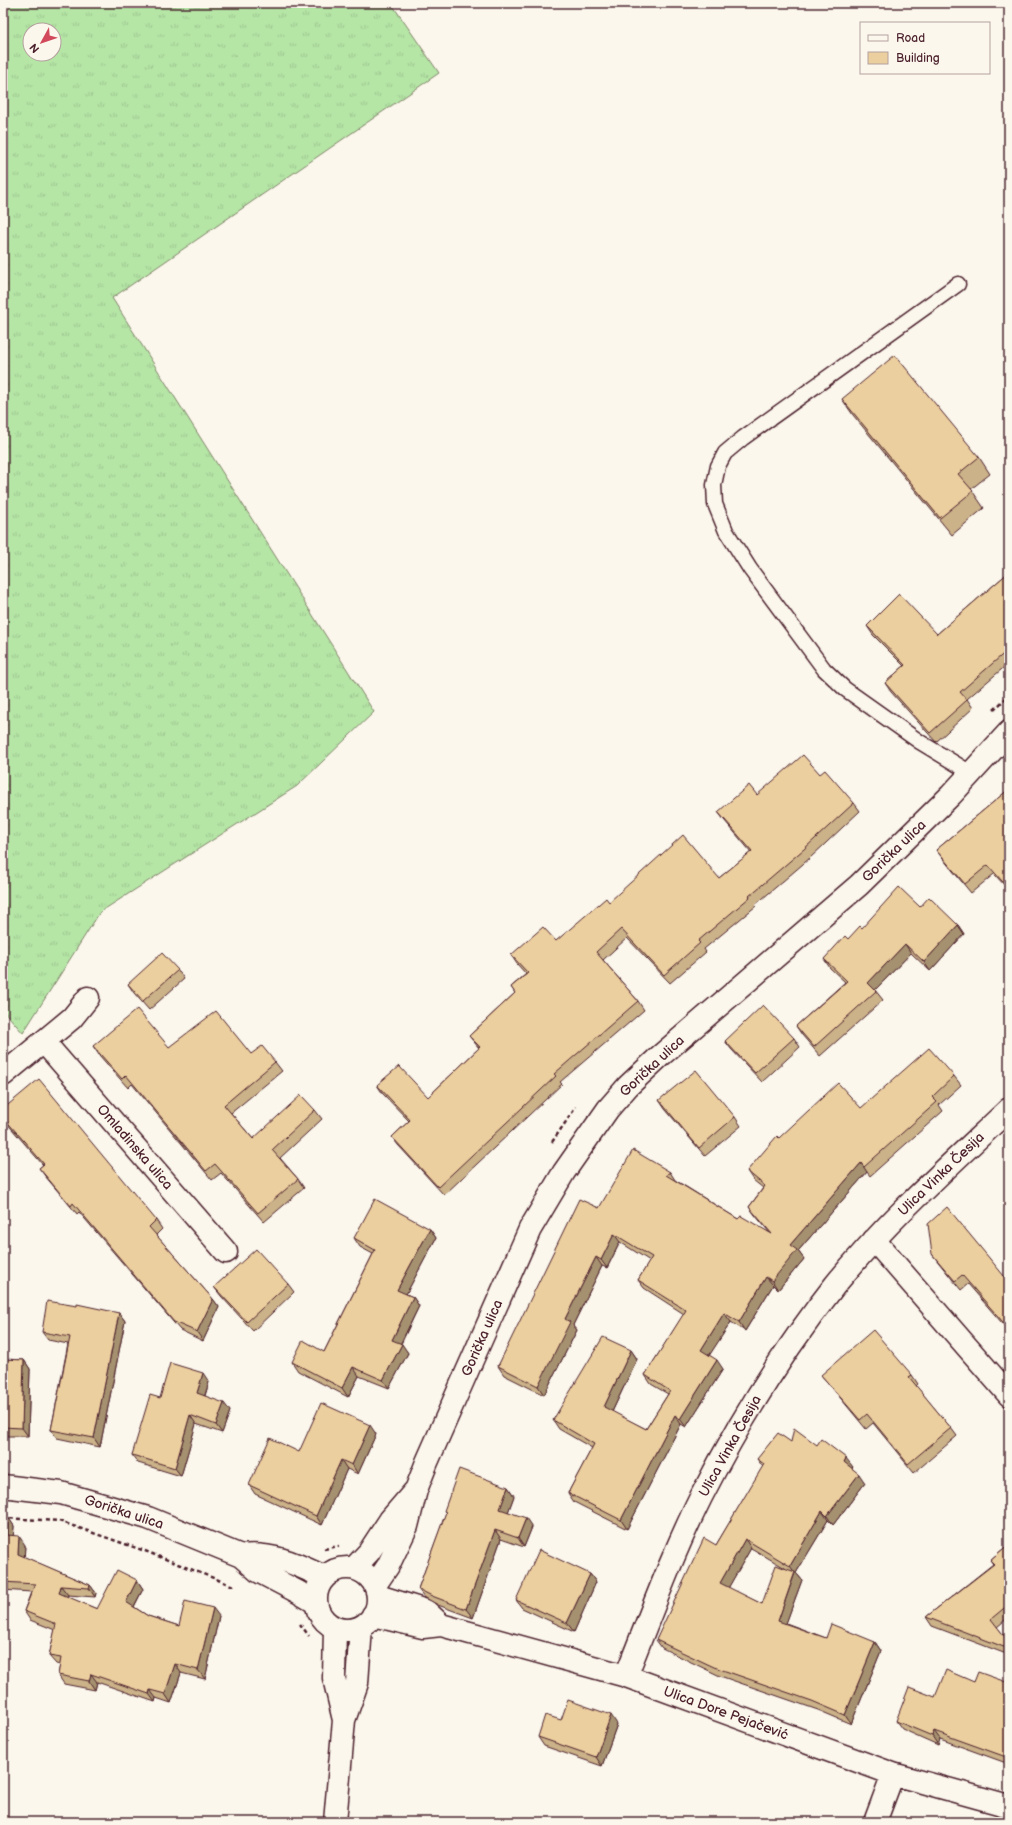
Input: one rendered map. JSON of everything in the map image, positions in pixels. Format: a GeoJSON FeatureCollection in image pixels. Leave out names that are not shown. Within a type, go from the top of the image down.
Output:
{"type":"FeatureCollection","features":[{"type":"Feature","properties":{"kind":"street","name":"Gorička ulica"},"geometry":{"type":"LineString","coordinates":[[372,1606],[388,1566],[407,1526],[416,1490],[530,1230],[564,1172],[608,1108],[628,1086],[659,1057],[859,885],[971,773],[1009,732]]}},
{"type":"Feature","properties":{"kind":"street"},"geometry":{"type":"LineString","coordinates":[[3,1075],[72,1018],[88,998]]}},
{"type":"Feature","properties":{"kind":"street","name":"Omladinska ulica"},"geometry":{"type":"LineString","coordinates":[[44,1042],[226,1252]]}},
{"type":"Feature","properties":{"kind":"street","name":"Ulica Vinka Česija"},"geometry":{"type":"LineString","coordinates":[[626,1676],[676,1552],[701,1498],[732,1438],[766,1382],[803,1327],[836,1284],[874,1240],[914,1198],[1009,1110]]}},
{"type":"Feature","properties":{"kind":"street"},"geometry":{"type":"LineString","coordinates":[[874,1240],[1009,1395]]}},
{"type":"Feature","properties":{"kind":"street","name":"Gorička ulica"},"geometry":{"type":"LineString","coordinates":[[3,1486],[61,1492],[148,1518],[240,1556],[258,1571],[315,1602]]}},
{"type":"Feature","properties":{"kind":"street","name":"Gorička ulica"},"geometry":{"type":"LineString","coordinates":[[354,1568],[369,1552],[390,1520],[416,1490]]}},
{"type":"Feature","properties":{"kind":"street","name":"Gorička ulica"},"geometry":{"type":"LineString","coordinates":[[240,1556],[257,1554],[289,1561],[324,1577]]}},
{"type":"Feature","properties":{"kind":"street"},"geometry":{"type":"LineString","coordinates":[[335,1822],[344,1720],[357,1683],[372,1606],[370,1578],[363,1572],[354,1568],[338,1568],[324,1577],[318,1585],[315,1602],[322,1618],[335,1628],[349,1630],[372,1606]]}},
{"type":"Feature","properties":{"kind":"street","name":"Ulica Dore Pejačević"},"geometry":{"type":"LineString","coordinates":[[372,1606],[426,1611],[441,1625],[626,1676],[893,1774],[1009,1806]]}},
{"type":"Feature","properties":{"kind":"street"},"geometry":{"type":"LineString","coordinates":[[335,1628],[334,1678],[344,1720]]}},
{"type":"Feature","properties":{"kind":"street"},"geometry":{"type":"LineString","coordinates":[[875,1822],[893,1774]]}},
{"type":"Feature","properties":{"kind":"lane"},"geometry":{"type":"LineString","coordinates":[[958,284],[743,438],[725,453],[718,466],[714,485],[714,504],[726,531],[750,569],[824,669],[844,689],[920,742],[971,773]]}},
{"type":"Feature","properties":{"kind":"path"},"geometry":{"type":"LineString","coordinates":[[993,712],[1009,695]]}},
{"type":"Feature","properties":{"kind":"path"},"geometry":{"type":"LineString","coordinates":[[549,1146],[578,1105]]}},
{"type":"Feature","properties":{"kind":"path"},"geometry":{"type":"LineString","coordinates":[[3,1518],[59,1521],[237,1588]]}},
{"type":"Feature","properties":{"kind":"path"},"geometry":{"type":"LineString","coordinates":[[321,1549],[334,1548],[342,1544]]}},
{"type":"Feature","properties":{"kind":"path"},"geometry":{"type":"LineString","coordinates":[[295,1618],[310,1639]]}},
{"type":"Feature","properties":{"kind":"green space"},"geometry":{"type":"Polygon","coordinates":[[[3,3],[391,3],[439,73],[112,298],[374,712],[297,786],[100,912],[23,1033],[3,1010],[3,3]]]}},
{"type":"Feature","properties":{"kind":"building"},"geometry":{"type":"Polygon","coordinates":[[[895,355],[979,457],[958,474],[973,491],[940,518],[842,399],[895,355]]]}},
{"type":"Feature","properties":{"kind":"building"},"geometry":{"type":"Polygon","coordinates":[[[1009,572],[1009,649],[960,692],[967,700],[930,733],[885,683],[905,665],[867,626],[899,594],[937,634],[1009,572]]]}},
{"type":"Feature","properties":{"kind":"building"},"geometry":{"type":"Polygon","coordinates":[[[803,755],[820,774],[825,770],[854,803],[804,849],[749,896],[750,897],[698,941],[700,943],[664,975],[621,929],[596,952],[638,1001],[554,1074],[556,1076],[438,1187],[392,1137],[410,1120],[377,1085],[399,1066],[428,1097],[480,1047],[469,1036],[515,993],[511,987],[528,973],[511,955],[543,927],[556,941],[606,898],[609,902],[683,835],[719,878],[752,851],[718,812],[749,785],[757,795],[803,755]]]}},
{"type":"Feature","properties":{"kind":"building"},"geometry":{"type":"Polygon","coordinates":[[[1009,789],[1009,889],[988,865],[965,884],[936,850],[1009,789]]]}},
{"type":"Feature","properties":{"kind":"building"},"geometry":{"type":"Polygon","coordinates":[[[899,887],[920,907],[929,897],[958,925],[924,962],[905,944],[868,983],[876,991],[814,1047],[796,1026],[847,981],[824,959],[845,936],[848,939],[860,926],[862,928],[899,887]]]}},
{"type":"Feature","properties":{"kind":"building"},"geometry":{"type":"Polygon","coordinates":[[[162,953],[178,970],[143,1001],[128,984],[162,953]]]}},
{"type":"Feature","properties":{"kind":"building"},"geometry":{"type":"Polygon","coordinates":[[[763,1005],[794,1038],[755,1073],[725,1041],[763,1005]]]}},
{"type":"Feature","properties":{"kind":"building"},"geometry":{"type":"Polygon","coordinates":[[[137,1009],[169,1047],[216,1011],[251,1054],[262,1046],[275,1062],[224,1105],[253,1139],[301,1095],[315,1110],[272,1150],[298,1179],[258,1213],[215,1164],[206,1171],[126,1075],[122,1079],[93,1046],[137,1009]]]}},
{"type":"Feature","properties":{"kind":"building"},"geometry":{"type":"Polygon","coordinates":[[[929,1048],[954,1076],[932,1097],[937,1102],[864,1167],[861,1163],[790,1245],[797,1250],[772,1281],[766,1277],[739,1322],[724,1313],[701,1350],[717,1360],[680,1419],[675,1415],[621,1520],[568,1493],[594,1444],[553,1420],[603,1337],[631,1350],[604,1407],[646,1429],[670,1391],[645,1375],[686,1310],[638,1280],[652,1257],[614,1234],[601,1260],[596,1257],[565,1319],[570,1322],[538,1386],[498,1366],[579,1199],[599,1208],[633,1150],[670,1172],[666,1175],[738,1219],[741,1216],[772,1234],[749,1207],[765,1186],[747,1171],[777,1136],[779,1138],[838,1083],[861,1108],[929,1048]]]}},
{"type":"Feature","properties":{"kind":"building"},"geometry":{"type":"Polygon","coordinates":[[[696,1070],[735,1117],[699,1148],[659,1100],[696,1070]]]}},
{"type":"Feature","properties":{"kind":"building"},"geometry":{"type":"Polygon","coordinates":[[[39,1079],[156,1220],[149,1227],[213,1299],[197,1332],[174,1322],[73,1203],[71,1206],[39,1168],[44,1164],[3,1117],[3,1109],[39,1079]]]}},
{"type":"Feature","properties":{"kind":"building"},"geometry":{"type":"Polygon","coordinates":[[[375,1199],[430,1229],[397,1290],[413,1297],[392,1340],[402,1344],[383,1380],[353,1367],[342,1388],[292,1362],[303,1340],[324,1352],[375,1250],[354,1238],[375,1199]]]}},
{"type":"Feature","properties":{"kind":"building"},"geometry":{"type":"Polygon","coordinates":[[[947,1207],[1009,1282],[1009,1329],[962,1275],[955,1281],[932,1254],[928,1224],[947,1207]]]}},
{"type":"Feature","properties":{"kind":"building"},"geometry":{"type":"Polygon","coordinates":[[[256,1249],[288,1284],[247,1322],[214,1287],[256,1249]]]}},
{"type":"Feature","properties":{"kind":"building"},"geometry":{"type":"Polygon","coordinates":[[[47,1301],[77,1306],[77,1304],[119,1313],[94,1438],[51,1430],[70,1337],[42,1332],[47,1301]]]}},
{"type":"Feature","properties":{"kind":"building"},"geometry":{"type":"Polygon","coordinates":[[[873,1330],[912,1375],[909,1377],[951,1428],[908,1464],[867,1414],[860,1420],[821,1375],[873,1330]]]}},
{"type":"Feature","properties":{"kind":"building"},"geometry":{"type":"Polygon","coordinates":[[[3,1359],[24,1360],[22,1428],[3,1427],[3,1359]]]}},
{"type":"Feature","properties":{"kind":"building"},"geometry":{"type":"Polygon","coordinates":[[[170,1363],[203,1373],[197,1393],[224,1403],[216,1425],[190,1415],[175,1468],[132,1455],[150,1395],[160,1398],[170,1363]]]}},
{"type":"Feature","properties":{"kind":"building"},"geometry":{"type":"Polygon","coordinates":[[[321,1403],[370,1425],[352,1465],[341,1460],[316,1516],[249,1485],[270,1438],[299,1452],[321,1403]]]}},
{"type":"Feature","properties":{"kind":"building"},"geometry":{"type":"Polygon","coordinates":[[[794,1428],[817,1445],[821,1439],[846,1458],[844,1462],[859,1474],[827,1516],[822,1511],[790,1566],[745,1539],[720,1583],[762,1604],[776,1565],[795,1572],[778,1621],[826,1638],[831,1624],[875,1642],[845,1715],[812,1701],[714,1667],[656,1640],[704,1538],[716,1545],[764,1464],[757,1459],[778,1433],[791,1442],[794,1428]]]}},
{"type":"Feature","properties":{"kind":"building"},"geometry":{"type":"Polygon","coordinates":[[[459,1469],[508,1487],[500,1509],[526,1518],[518,1538],[495,1530],[466,1609],[418,1589],[446,1512],[444,1511],[459,1469]]]}},
{"type":"Feature","properties":{"kind":"building"},"geometry":{"type":"Polygon","coordinates":[[[3,1517],[8,1517],[6,1535],[19,1536],[18,1554],[90,1585],[89,1588],[61,1586],[59,1593],[97,1609],[117,1570],[137,1580],[126,1602],[148,1616],[179,1626],[185,1601],[213,1608],[198,1670],[175,1664],[165,1694],[150,1690],[149,1694],[91,1674],[89,1681],[58,1675],[61,1658],[49,1656],[56,1624],[24,1611],[35,1584],[3,1582],[3,1517]]]}},
{"type":"Feature","properties":{"kind":"building"},"geometry":{"type":"Polygon","coordinates":[[[1009,1544],[1009,1604],[991,1619],[1009,1642],[1009,1649],[926,1617],[994,1564],[990,1560],[1009,1544]]]}},
{"type":"Feature","properties":{"kind":"building"},"geometry":{"type":"Polygon","coordinates":[[[539,1550],[590,1574],[567,1623],[516,1600],[539,1550]]]}},
{"type":"Feature","properties":{"kind":"building"},"geometry":{"type":"Polygon","coordinates":[[[946,1670],[974,1682],[978,1672],[1009,1683],[1009,1758],[934,1731],[932,1736],[896,1721],[909,1687],[935,1697],[946,1670]]]}},
{"type":"Feature","properties":{"kind":"building"},"geometry":{"type":"Polygon","coordinates":[[[568,1700],[611,1715],[596,1757],[538,1737],[545,1715],[561,1720],[568,1700]]]}}]}
